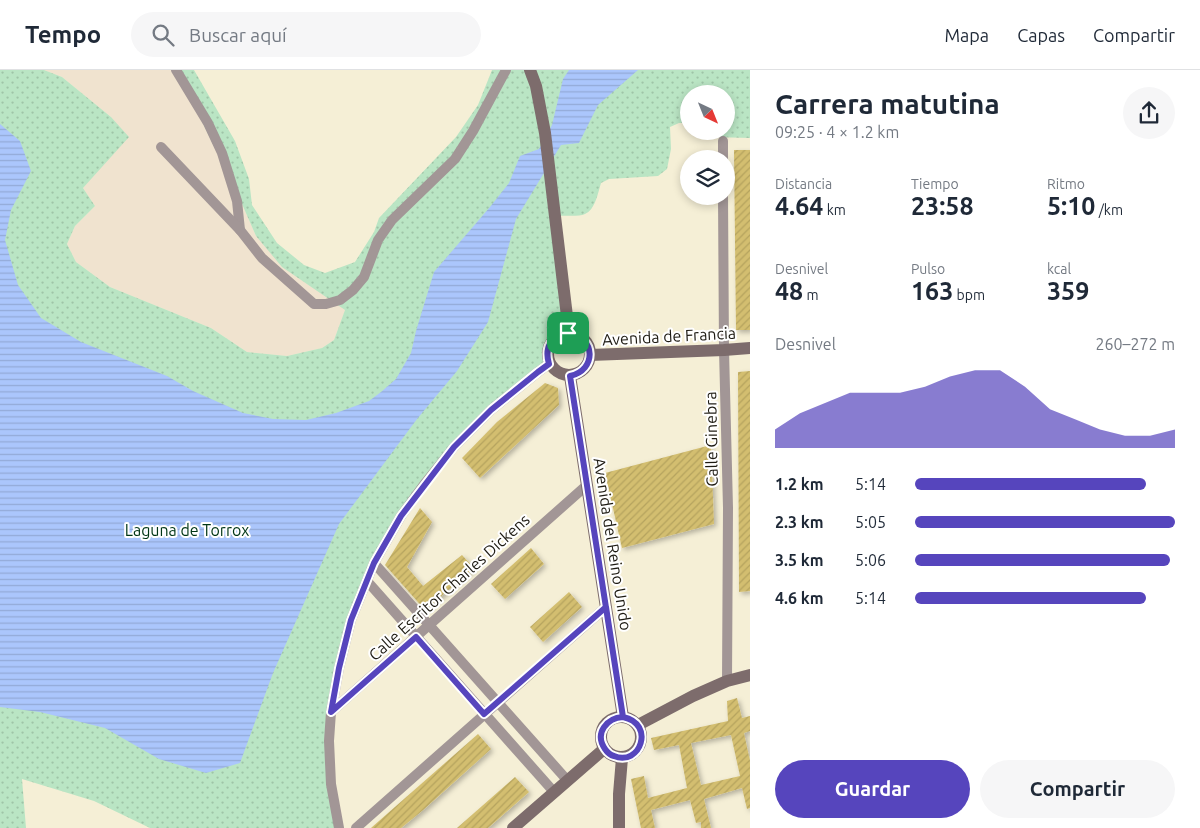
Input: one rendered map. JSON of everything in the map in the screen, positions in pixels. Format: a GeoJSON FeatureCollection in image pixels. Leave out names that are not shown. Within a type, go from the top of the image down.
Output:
{"type":"FeatureCollection","features":[{"type":"Feature","properties":{"kind":"street"},"geometry":{"type":"LineString","coordinates":[[176,70],[208,122],[222,152],[237,201],[240,230]]}},
{"type":"Feature","properties":{"kind":"street"},"geometry":{"type":"LineString","coordinates":[[161,147],[240,230],[262,258],[314,304],[326,304],[340,300],[353,290],[364,277],[378,240],[392,220],[455,159],[473,132],[506,70]]}},
{"type":"Feature","properties":{"kind":"street"},"geometry":{"type":"LineString","coordinates":[[530,70],[536,86],[545,133],[568,333]]}},
{"type":"Feature","properties":{"kind":"street"},"geometry":{"type":"LineString","coordinates":[[723,141],[723,150]]}},
{"type":"Feature","properties":{"kind":"street","name":"Calle Ginebra"},"geometry":{"type":"LineString","coordinates":[[723,205],[728,508],[727,681]]}},
{"type":"Feature","properties":{"kind":"street"},"geometry":{"type":"LineString","coordinates":[[568,333],[582,337],[589,348],[590,355],[582,372],[570,376],[558,373],[549,364],[547,350],[555,338],[561,334],[568,333]]}},
{"type":"Feature","properties":{"kind":"street","name":"Avenida de Francia"},"geometry":{"type":"LineString","coordinates":[[590,355],[750,348]]}},
{"type":"Feature","properties":{"kind":"street"},"geometry":{"type":"LineString","coordinates":[[339,828],[331,784],[329,741],[331,712],[339,668],[351,620],[374,563],[401,516],[454,447],[491,410],[549,364]]}},
{"type":"Feature","properties":{"kind":"street","name":"Avenida del Reino Unido"},"geometry":{"type":"LineString","coordinates":[[570,376],[623,717]]}},
{"type":"Feature","properties":{"kind":"street","name":"Calle Escritor Charles Dickens"},"geometry":{"type":"LineString","coordinates":[[331,712],[587,485]]}},
{"type":"Feature","properties":{"kind":"street"},"geometry":{"type":"LineString","coordinates":[[374,563],[567,780]]}},
{"type":"Feature","properties":{"kind":"street"},"geometry":{"type":"LineString","coordinates":[[367,581],[554,792]]}},
{"type":"Feature","properties":{"kind":"street"},"geometry":{"type":"LineString","coordinates":[[356,828],[606,607]]}},
{"type":"Feature","properties":{"kind":"street"},"geometry":{"type":"LineString","coordinates":[[638,725],[693,696],[727,681],[750,675]]}},
{"type":"Feature","properties":{"kind":"street"},"geometry":{"type":"LineString","coordinates":[[623,717],[634,721],[638,725],[642,737],[641,743],[634,754],[622,758],[612,756],[604,749],[601,736],[602,730],[610,720],[623,717]]}},
{"type":"Feature","properties":{"kind":"street"},"geometry":{"type":"LineString","coordinates":[[513,828],[604,749]]}},
{"type":"Feature","properties":{"kind":"street"},"geometry":{"type":"LineString","coordinates":[[619,828],[622,758]]}},
{"type":"Feature","properties":{"kind":"shaded area"},"geometry":{"type":"Polygon","coordinates":[[[44,70],[177,70],[256,236],[345,310],[334,340],[322,348],[287,356],[247,352],[211,328],[110,287],[76,262],[67,244],[75,226],[95,206],[83,188],[111,117],[62,77],[44,70]]]}},
{"type":"Feature","properties":{"kind":"green space","name":"Laguna de Torrox"},"geometry":{"type":"Polygon","coordinates":[[[0,70],[44,70],[62,77],[111,117],[129,137],[83,188],[95,206],[75,226],[67,244],[76,262],[110,287],[211,328],[247,352],[287,356],[322,348],[334,340],[345,310],[282,267],[256,236],[177,70],[194,70],[235,141],[249,179],[252,205],[277,243],[304,265],[325,273],[355,262],[374,232],[379,218],[456,137],[478,105],[492,70],[750,70],[750,138],[735,138],[735,85],[680,85],[680,123],[670,127],[671,149],[667,169],[658,176],[609,179],[601,183],[596,201],[588,212],[579,215],[557,216],[568,332],[554,340],[550,349],[548,366],[455,447],[375,562],[352,622],[330,710],[332,785],[340,828],[150,828],[94,801],[22,779],[26,828],[0,828],[0,70]]]}},
{"type":"Feature","properties":{"kind":"water","name":"Laguna de Torrox"},"geometry":{"type":"Polygon","coordinates":[[[569,70],[638,70],[598,105],[579,143],[561,145],[516,219],[488,322],[457,371],[417,419],[339,524],[273,673],[240,763],[206,773],[159,759],[105,728],[40,712],[0,707],[0,124],[20,141],[31,171],[11,210],[5,240],[18,285],[41,318],[81,342],[167,376],[193,391],[243,413],[273,419],[306,420],[336,413],[369,401],[396,379],[411,353],[434,272],[509,183],[520,156],[539,149],[552,125],[563,79],[569,70]]]}},
{"type":"Feature","properties":{"kind":"building"},"geometry":{"type":"Polygon","coordinates":[[[735,150],[750,150],[750,330],[736,330],[735,150]]]}},
{"type":"Feature","properties":{"kind":"building"},"geometry":{"type":"Polygon","coordinates":[[[750,371],[750,591],[739,592],[738,372],[750,371]]]}},
{"type":"Feature","properties":{"kind":"building"},"geometry":{"type":"Polygon","coordinates":[[[545,383],[558,388],[559,405],[480,478],[462,458],[497,422],[545,383]]]}},
{"type":"Feature","properties":{"kind":"building"},"geometry":{"type":"Polygon","coordinates":[[[711,445],[714,524],[622,548],[605,473],[711,445]]]}},
{"type":"Feature","properties":{"kind":"building"},"geometry":{"type":"Polygon","coordinates":[[[420,508],[432,522],[407,567],[423,586],[462,555],[474,568],[425,610],[385,565],[420,508]]]}},
{"type":"Feature","properties":{"kind":"building"},"geometry":{"type":"Polygon","coordinates":[[[531,548],[544,564],[505,599],[491,584],[531,548]]]}},
{"type":"Feature","properties":{"kind":"building"},"geometry":{"type":"Polygon","coordinates":[[[569,592],[582,607],[543,642],[530,627],[569,592]]]}},
{"type":"Feature","properties":{"kind":"building"},"geometry":{"type":"Polygon","coordinates":[[[737,698],[742,718],[750,716],[750,731],[744,733],[750,761],[750,808],[747,809],[742,788],[704,799],[711,828],[701,828],[701,822],[696,823],[690,800],[651,810],[655,828],[641,828],[631,779],[644,776],[648,798],[687,788],[679,745],[654,750],[651,738],[728,721],[727,701],[737,698]],[[731,735],[691,743],[701,785],[740,776],[731,735]]]}},
{"type":"Feature","properties":{"kind":"building"},"geometry":{"type":"Polygon","coordinates":[[[478,734],[491,749],[422,811],[401,828],[371,828],[478,734]]]}},
{"type":"Feature","properties":{"kind":"building"},"geometry":{"type":"Polygon","coordinates":[[[515,777],[529,792],[488,828],[457,828],[515,777]]]}},
{"type":"Feature","properties":{"kind":"route"},"geometry":{"type":"LineString","coordinates":[[568,333],[561,334],[550,343],[547,350],[549,364],[491,410],[454,447],[401,516],[374,563],[351,620],[339,668],[331,712],[416,637],[484,714],[606,607],[623,717],[634,721],[641,731],[642,737],[638,749],[634,754],[622,758],[612,756],[604,749],[602,743],[602,730],[606,724],[617,717],[623,717],[570,376],[582,372],[586,367],[590,355],[589,348],[582,337],[568,333]]}}]}
